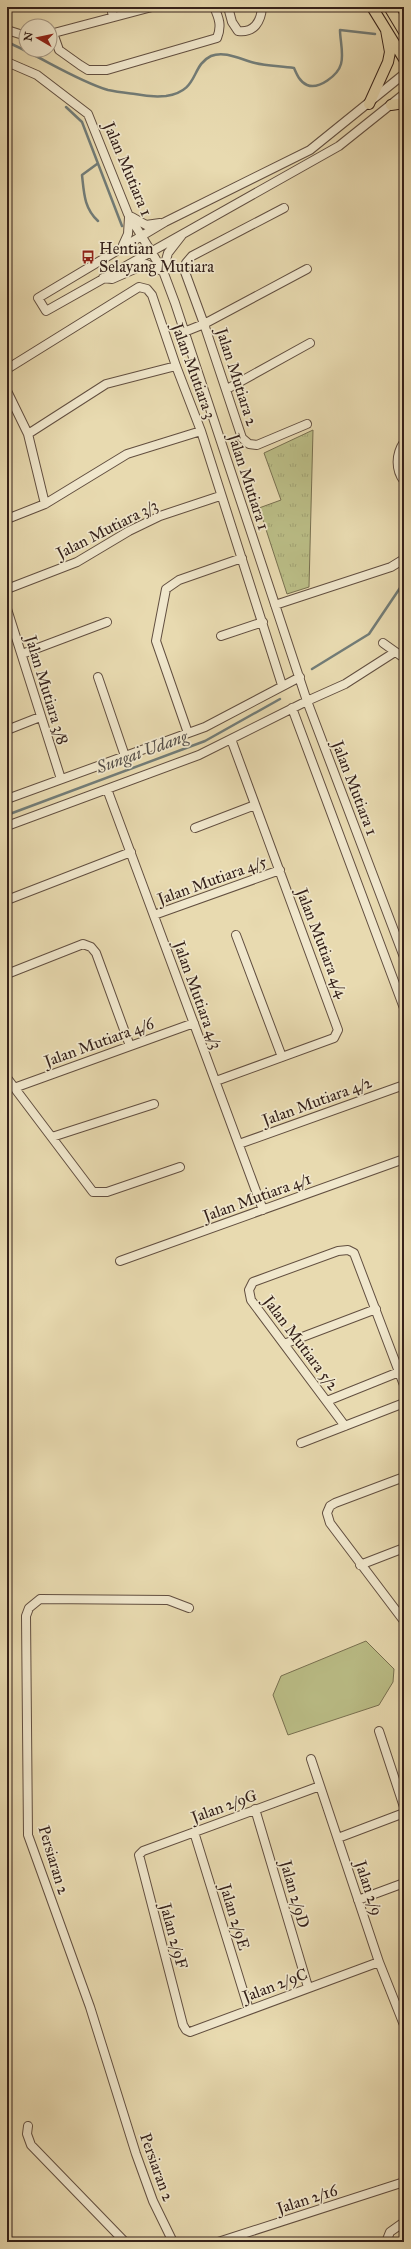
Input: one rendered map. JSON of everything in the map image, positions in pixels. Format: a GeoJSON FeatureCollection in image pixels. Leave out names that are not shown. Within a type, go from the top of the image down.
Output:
{"type":"FeatureCollection","features":[{"type":"Feature","properties":{"kind":"main road"},"geometry":{"type":"LineString","coordinates":[[372,7],[404,59]]}},
{"type":"Feature","properties":{"kind":"main road"},"geometry":{"type":"LineString","coordinates":[[389,7],[404,32]]}},
{"type":"Feature","properties":{"kind":"main road"},"geometry":{"type":"LineString","coordinates":[[369,104],[388,62],[390,52],[386,30]]}},
{"type":"Feature","properties":{"kind":"main road"},"geometry":{"type":"LineString","coordinates":[[391,105],[404,103]]}},
{"type":"Feature","properties":{"kind":"street"},"geometry":{"type":"LineString","coordinates":[[110,7],[113,17]]}},
{"type":"Feature","properties":{"kind":"street"},"geometry":{"type":"LineString","coordinates":[[58,32],[152,7]]}},
{"type":"Feature","properties":{"kind":"street"},"geometry":{"type":"LineString","coordinates":[[58,48],[59,50],[88,70],[107,70],[217,38],[220,25],[214,7]]}},
{"type":"Feature","properties":{"kind":"street"},"geometry":{"type":"LineString","coordinates":[[228,7],[232,22],[238,31],[247,32],[255,27],[262,15],[262,7]]}},
{"type":"Feature","properties":{"kind":"street"},"geometry":{"type":"LineString","coordinates":[[7,30],[18,33]]}},
{"type":"Feature","properties":{"kind":"street","name":"Jalan Mutiara 1"},"geometry":{"type":"LineString","coordinates":[[7,62],[37,76],[88,114],[128,214],[151,250],[162,271],[184,332],[307,700],[404,957]]}},
{"type":"Feature","properties":{"kind":"street"},"geometry":{"type":"LineString","coordinates":[[404,74],[369,104],[310,150],[165,222],[122,246],[38,298],[46,311],[151,250],[339,146],[404,94]]}},
{"type":"Feature","properties":{"kind":"street","name":"Jalan Mutiara 2"},"geometry":{"type":"LineString","coordinates":[[284,208],[192,256],[186,264],[185,272],[227,389],[242,438],[250,444],[257,445],[307,424]]}},
{"type":"Feature","properties":{"kind":"street"},"geometry":{"type":"LineString","coordinates":[[128,214],[146,225],[165,222]]}},
{"type":"Feature","properties":{"kind":"street"},"geometry":{"type":"LineString","coordinates":[[122,246],[128,237],[130,228],[128,214]]}},
{"type":"Feature","properties":{"kind":"street"},"geometry":{"type":"LineString","coordinates":[[103,278],[112,279],[146,264],[162,271],[168,252],[184,233]]}},
{"type":"Feature","properties":{"kind":"street"},"geometry":{"type":"LineString","coordinates":[[184,332],[204,324],[307,269]]}},
{"type":"Feature","properties":{"kind":"street","name":"Jalan Mutiara 3"},"geometry":{"type":"LineString","coordinates":[[7,369],[138,287],[147,289],[152,295],[176,366],[201,431],[220,496],[263,622],[282,685]]}},
{"type":"Feature","properties":{"kind":"street"},"geometry":{"type":"LineString","coordinates":[[227,389],[310,343]]}},
{"type":"Feature","properties":{"kind":"street"},"geometry":{"type":"LineString","coordinates":[[28,434],[106,384],[176,366]]}},
{"type":"Feature","properties":{"kind":"street"},"geometry":{"type":"LineString","coordinates":[[7,391],[28,434],[45,504]]}},
{"type":"Feature","properties":{"kind":"street"},"geometry":{"type":"LineString","coordinates":[[7,518],[45,504],[127,454],[201,431]]}},
{"type":"Feature","properties":{"kind":"street"},"geometry":{"type":"LineString","coordinates":[[404,442],[398,450],[397,464],[404,480]]}},
{"type":"Feature","properties":{"kind":"street","name":"Jalan Mutiara 3/3"},"geometry":{"type":"LineString","coordinates":[[7,589],[77,562],[129,531],[160,516],[220,496]]}},
{"type":"Feature","properties":{"kind":"street"},"geometry":{"type":"LineString","coordinates":[[188,733],[156,641],[166,589],[179,580],[242,558]]}},
{"type":"Feature","properties":{"kind":"street"},"geometry":{"type":"LineString","coordinates":[[275,605],[391,567],[404,559]]}},
{"type":"Feature","properties":{"kind":"street","name":"Jalan Mutiara 3/8"},"geometry":{"type":"LineString","coordinates":[[7,609],[40,717],[61,779]]}},
{"type":"Feature","properties":{"kind":"street"},"geometry":{"type":"LineString","coordinates":[[22,654],[107,622]]}},
{"type":"Feature","properties":{"kind":"street"},"geometry":{"type":"LineString","coordinates":[[221,636],[263,622]]}},
{"type":"Feature","properties":{"kind":"street"},"geometry":{"type":"LineString","coordinates":[[383,643],[404,657]]}},
{"type":"Feature","properties":{"kind":"street"},"geometry":{"type":"LineString","coordinates":[[7,826],[199,755],[307,700],[346,684],[396,652]]}},
{"type":"Feature","properties":{"kind":"street"},"geometry":{"type":"LineString","coordinates":[[98,677],[125,756]]}},
{"type":"Feature","properties":{"kind":"street"},"geometry":{"type":"LineString","coordinates":[[7,799],[204,727],[282,685],[300,677]]}},
{"type":"Feature","properties":{"kind":"street"},"geometry":{"type":"LineString","coordinates":[[292,708],[404,1008]]}},
{"type":"Feature","properties":{"kind":"street"},"geometry":{"type":"LineString","coordinates":[[7,730],[40,717]]}},
{"type":"Feature","properties":{"kind":"street","name":"Jalan Mutiara 4/4"},"geometry":{"type":"LineString","coordinates":[[216,1081],[334,1038],[338,1030],[231,739]]}},
{"type":"Feature","properties":{"kind":"street","name":"Jalan Mutiara 4/3"},"geometry":{"type":"LineString","coordinates":[[107,789],[263,1210]]}},
{"type":"Feature","properties":{"kind":"street"},"geometry":{"type":"LineString","coordinates":[[195,828],[256,805]]}},
{"type":"Feature","properties":{"kind":"street"},"geometry":{"type":"LineString","coordinates":[[7,900],[130,852]]}},
{"type":"Feature","properties":{"kind":"street","name":"Jalan Mutiara 4/5"},"geometry":{"type":"LineString","coordinates":[[154,915],[280,870]]}},
{"type":"Feature","properties":{"kind":"street"},"geometry":{"type":"LineString","coordinates":[[236,935],[282,1057]]}},
{"type":"Feature","properties":{"kind":"street"},"geometry":{"type":"LineString","coordinates":[[7,974],[83,944],[91,947],[96,953],[130,1046]]}},
{"type":"Feature","properties":{"kind":"street","name":"Jalan Mutiara 4/6"},"geometry":{"type":"LineString","coordinates":[[14,1088],[194,1022]]}},
{"type":"Feature","properties":{"kind":"street"},"geometry":{"type":"LineString","coordinates":[[7,1078],[92,1191],[97,1193],[180,1167]]}},
{"type":"Feature","properties":{"kind":"street","name":"Jalan Mutiara 4/2"},"geometry":{"type":"LineString","coordinates":[[239,1144],[404,1085]]}},
{"type":"Feature","properties":{"kind":"street"},"geometry":{"type":"LineString","coordinates":[[52,1137],[154,1104]]}},
{"type":"Feature","properties":{"kind":"street","name":"Jalan Mutiara 4/1"},"geometry":{"type":"LineString","coordinates":[[120,1261],[404,1159]]}},
{"type":"Feature","properties":{"kind":"street","name":"Jalan Mutiara 5/2"},"geometry":{"type":"LineString","coordinates":[[345,1426],[251,1300],[249,1290],[253,1282],[338,1251],[348,1250],[355,1255],[404,1385]]}},
{"type":"Feature","properties":{"kind":"street"},"geometry":{"type":"LineString","coordinates":[[284,1344],[376,1309]]}},
{"type":"Feature","properties":{"kind":"street"},"geometry":{"type":"LineString","coordinates":[[326,1402],[399,1372]]}},
{"type":"Feature","properties":{"kind":"street"},"geometry":{"type":"LineString","coordinates":[[301,1443],[404,1403]]}},
{"type":"Feature","properties":{"kind":"street"},"geometry":{"type":"LineString","coordinates":[[404,1477],[335,1504],[328,1509],[327,1517],[360,1565],[404,1622]]}},
{"type":"Feature","properties":{"kind":"street"},"geometry":{"type":"LineString","coordinates":[[360,1565],[404,1548]]}},
{"type":"Feature","properties":{"kind":"street","name":"Persiaran 2"},"geometry":{"type":"LineString","coordinates":[[174,2242],[153,2201],[136,2154],[90,2007],[28,1835],[26,1616],[33,1602],[40,1599],[168,1600],[189,1608]]}},
{"type":"Feature","properties":{"kind":"street"},"geometry":{"type":"LineString","coordinates":[[379,1731],[404,1807]]}},
{"type":"Feature","properties":{"kind":"street","name":"Jalan 2/9"},"geometry":{"type":"LineString","coordinates":[[311,1759],[379,1962],[404,2025]]}},
{"type":"Feature","properties":{"kind":"street","name":"Jalan 2/9G"},"geometry":{"type":"LineString","coordinates":[[139,1855],[143,1851],[320,1786]]}},
{"type":"Feature","properties":{"kind":"street","name":"Jalan 2/9D"},"geometry":{"type":"LineString","coordinates":[[255,1810],[308,1987]]}},
{"type":"Feature","properties":{"kind":"street"},"geometry":{"type":"LineString","coordinates":[[338,1838],[404,1813]]}},
{"type":"Feature","properties":{"kind":"street","name":"Jalan 2/9E"},"geometry":{"type":"LineString","coordinates":[[194,1832],[249,2010]]}},
{"type":"Feature","properties":{"kind":"street","name":"Jalan 2/9F"},"geometry":{"type":"LineString","coordinates":[[139,1855],[183,2025]]}},
{"type":"Feature","properties":{"kind":"street"},"geometry":{"type":"LineString","coordinates":[[358,1900],[404,1883]]}},
{"type":"Feature","properties":{"kind":"street","name":"Jalan 2/9C"},"geometry":{"type":"LineString","coordinates":[[183,2025],[186,2030],[190,2032],[308,1987],[379,1962]]}},
{"type":"Feature","properties":{"kind":"street"},"geometry":{"type":"LineString","coordinates":[[28,2126],[27,2134],[31,2145],[125,2242]]}},
{"type":"Feature","properties":{"kind":"street","name":"Jalan 2/16"},"geometry":{"type":"LineString","coordinates":[[218,2242],[404,2182]]}},
{"type":"Feature","properties":{"kind":"street"},"geometry":{"type":"LineString","coordinates":[[386,2242],[390,2232],[404,2222]]}},
{"type":"Feature","properties":{"kind":"green space"},"geometry":{"type":"Polygon","coordinates":[[[313,430],[309,587],[287,594],[259,508],[281,500],[264,453],[313,430]]]}},
{"type":"Feature","properties":{"kind":"green space"},"geometry":{"type":"Polygon","coordinates":[[[366,1641],[394,1669],[393,1682],[379,1705],[288,1735],[273,1695],[281,1676],[366,1641]]]}},
{"type":"Feature","properties":{"kind":"waterway"},"geometry":{"type":"LineString","coordinates":[[7,42],[96,86],[108,90],[147,96],[166,96],[177,93],[190,84],[204,60],[216,54],[233,56],[260,64],[294,68],[302,82],[307,85],[317,85],[332,77],[341,64],[342,51],[340,30],[375,34]]}},
{"type":"Feature","properties":{"kind":"waterway"},"geometry":{"type":"LineString","coordinates":[[66,107],[82,122],[122,226]]}},
{"type":"Feature","properties":{"kind":"waterway"},"geometry":{"type":"LineString","coordinates":[[97,164],[82,175],[87,205],[93,216],[98,221]]}},
{"type":"Feature","properties":{"kind":"waterway","name":"Sungai Udang"},"geometry":{"type":"LineString","coordinates":[[312,669],[369,634],[404,582]]}},
{"type":"Feature","properties":{"kind":"waterway","name":"Sungai Udang"},"geometry":{"type":"LineString","coordinates":[[7,815],[205,741],[280,699]]}},
{"type":"Feature","properties":{"kind":"place","name":"Hentian Selayang Mutiara"},"geometry":{"type":"Point","coordinates":[88,257]}}]}
